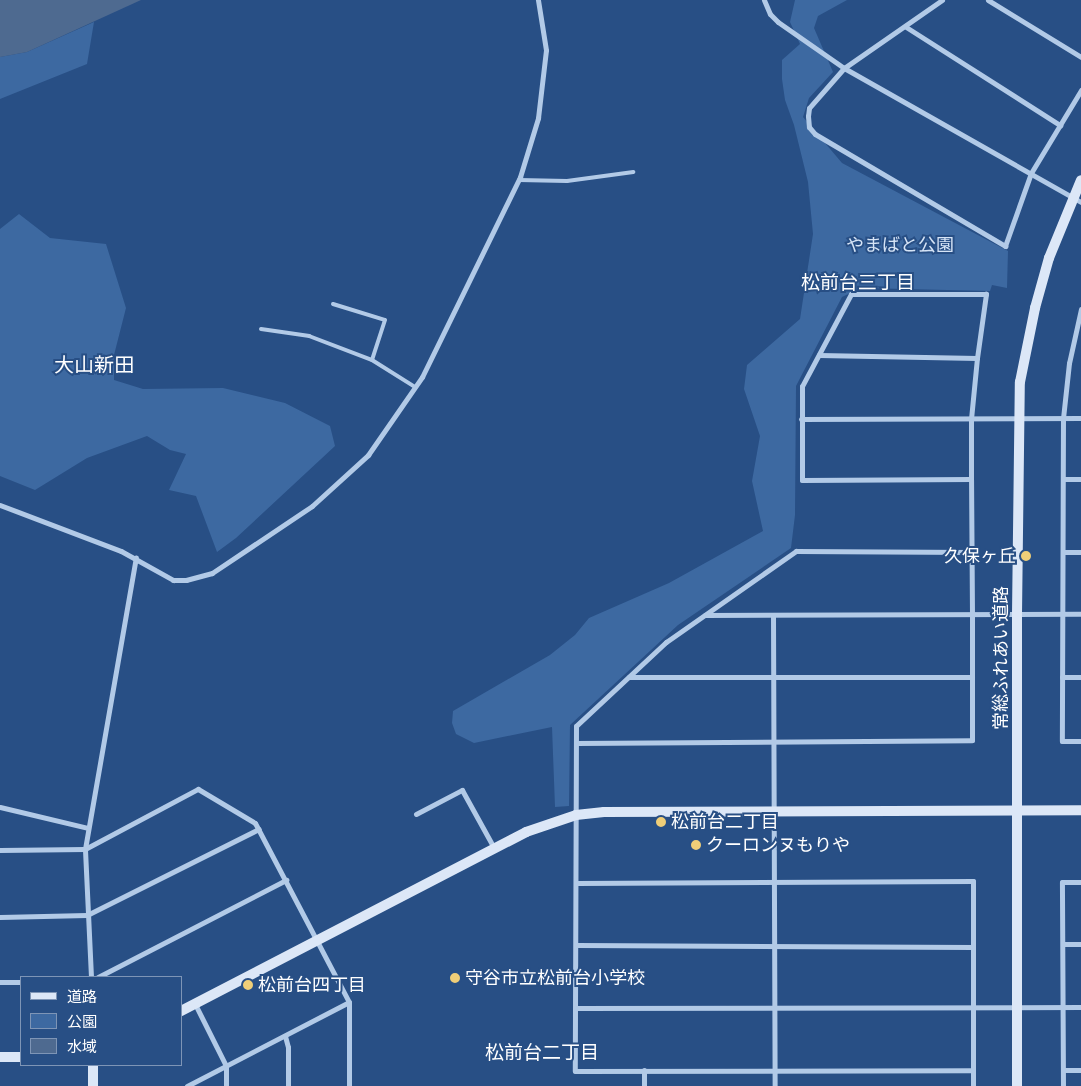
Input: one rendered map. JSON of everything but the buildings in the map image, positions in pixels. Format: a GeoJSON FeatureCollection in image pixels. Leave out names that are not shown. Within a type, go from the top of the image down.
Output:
{"type":"FeatureCollection","features":[{"type":"Feature","properties":{"kind":"street"},"geometry":{"type":"LineString","coordinates":[[0,505],[136,557],[173,580],[186,580],[212,573],[312,506],[368,455],[415,387],[443,335],[519,180],[529,152],[540,105],[546,50],[538,0]]}},
{"type":"Feature","properties":{"kind":"street"},"geometry":{"type":"LineString","coordinates":[[764,0],[770,14],[778,22],[844,68],[1077,199]]}},
{"type":"Feature","properties":{"kind":"street"},"geometry":{"type":"LineString","coordinates":[[942,0],[906,27],[844,68],[809,108],[809,127],[815,134],[1005,246],[1031,173],[1081,90]]}},
{"type":"Feature","properties":{"kind":"street"},"geometry":{"type":"LineString","coordinates":[[988,0],[1081,57]]}},
{"type":"Feature","properties":{"kind":"street"},"geometry":{"type":"LineString","coordinates":[[906,27],[1060,125]]}},
{"type":"Feature","properties":{"kind":"street","name":"常総ふれあい道路"},"geometry":{"type":"LineString","coordinates":[[1017,1086],[1018,810],[1016,614],[1020,382],[1034,308],[1049,258],[1077,199],[1081,180]]}},
{"type":"Feature","properties":{"kind":"street"},"geometry":{"type":"LineString","coordinates":[[576,743],[972,740],[971,418],[986,294],[851,294],[802,386],[802,480],[971,480]]}},
{"type":"Feature","properties":{"kind":"street"},"geometry":{"type":"LineString","coordinates":[[1081,309],[1068,363],[1063,418],[1062,614],[1062,741],[1081,741]]}},
{"type":"Feature","properties":{"kind":"street"},"geometry":{"type":"LineString","coordinates":[[819,355],[977,358]]}},
{"type":"Feature","properties":{"kind":"street"},"geometry":{"type":"LineString","coordinates":[[801,419],[1081,418]]}},
{"type":"Feature","properties":{"kind":"street"},"geometry":{"type":"LineString","coordinates":[[1063,479],[1081,479]]}},
{"type":"Feature","properties":{"kind":"street"},"geometry":{"type":"LineString","coordinates":[[972,552],[796,551],[666,642],[576,726],[575,1071],[972,1070]]}},
{"type":"Feature","properties":{"kind":"street"},"geometry":{"type":"LineString","coordinates":[[1063,552],[1081,552]]}},
{"type":"Feature","properties":{"kind":"street"},"geometry":{"type":"LineString","coordinates":[[91,976],[87,915],[86,849],[88,828],[136,557]]}},
{"type":"Feature","properties":{"kind":"street"},"geometry":{"type":"LineString","coordinates":[[704,615],[1081,614]]}},
{"type":"Feature","properties":{"kind":"street"},"geometry":{"type":"LineString","coordinates":[[773,615],[775,1086]]}},
{"type":"Feature","properties":{"kind":"street"},"geometry":{"type":"LineString","coordinates":[[628,677],[972,677]]}},
{"type":"Feature","properties":{"kind":"street"},"geometry":{"type":"LineString","coordinates":[[1062,677],[1081,677]]}},
{"type":"Feature","properties":{"kind":"street"},"geometry":{"type":"LineString","coordinates":[[0,850],[86,849],[198,789],[255,823],[349,1002],[349,1086]]}},
{"type":"Feature","properties":{"kind":"street"},"geometry":{"type":"LineString","coordinates":[[416,814],[462,790],[495,849]]}},
{"type":"Feature","properties":{"kind":"street"},"geometry":{"type":"LineString","coordinates":[[0,807],[88,828]]}},
{"type":"Feature","properties":{"kind":"street"},"geometry":{"type":"LineString","coordinates":[[182,1010],[526,832],[576,815],[604,812],[1081,810]]}},
{"type":"Feature","properties":{"kind":"street"},"geometry":{"type":"LineString","coordinates":[[0,917],[87,915],[259,829]]}},
{"type":"Feature","properties":{"kind":"street"},"geometry":{"type":"LineString","coordinates":[[100,976],[286,880]]}},
{"type":"Feature","properties":{"kind":"street"},"geometry":{"type":"LineString","coordinates":[[577,883],[973,881],[973,1086]]}},
{"type":"Feature","properties":{"kind":"street"},"geometry":{"type":"LineString","coordinates":[[1063,1086],[1062,882],[1081,882]]}},
{"type":"Feature","properties":{"kind":"street"},"geometry":{"type":"LineString","coordinates":[[1063,944],[1081,944]]}},
{"type":"Feature","properties":{"kind":"street"},"geometry":{"type":"LineString","coordinates":[[576,945],[972,947]]}},
{"type":"Feature","properties":{"kind":"street"},"geometry":{"type":"LineString","coordinates":[[0,982],[20,982]]}},
{"type":"Feature","properties":{"kind":"street"},"geometry":{"type":"LineString","coordinates":[[187,1086],[349,1002]]}},
{"type":"Feature","properties":{"kind":"street"},"geometry":{"type":"LineString","coordinates":[[195,1004],[226,1066],[226,1086]]}},
{"type":"Feature","properties":{"kind":"street"},"geometry":{"type":"LineString","coordinates":[[576,1008],[1081,1007]]}},
{"type":"Feature","properties":{"kind":"street"},"geometry":{"type":"LineString","coordinates":[[285,1036],[288,1047],[288,1086]]}},
{"type":"Feature","properties":{"kind":"street"},"geometry":{"type":"LineString","coordinates":[[0,1057],[20,1057]]}},
{"type":"Feature","properties":{"kind":"street"},"geometry":{"type":"LineString","coordinates":[[93,1066],[93,1086]]}},
{"type":"Feature","properties":{"kind":"street"},"geometry":{"type":"LineString","coordinates":[[644,1070],[644,1086]]}},
{"type":"Feature","properties":{"kind":"street"},"geometry":{"type":"LineString","coordinates":[[1063,1070],[1081,1070]]}},
{"type":"Feature","properties":{"kind":"lane"},"geometry":{"type":"LineString","coordinates":[[519,180],[567,181],[633,172]]}},
{"type":"Feature","properties":{"kind":"lane"},"geometry":{"type":"LineString","coordinates":[[333,304],[385,320],[372,360]]}},
{"type":"Feature","properties":{"kind":"lane"},"geometry":{"type":"LineString","coordinates":[[261,329],[309,336],[372,360],[415,387]]}},
{"type":"Feature","properties":{"kind":"green space","name":"やまばと公園"},"geometry":{"type":"Polygon","coordinates":[[[795,0],[847,0],[818,16],[814,28],[833,72],[809,98],[803,117],[842,163],[1008,251],[1007,288],[992,285],[990,291],[861,288],[842,297],[796,386],[795,515],[791,548],[678,625],[570,725],[569,806],[555,807],[552,727],[474,743],[456,734],[452,723],[453,711],[550,655],[575,635],[589,618],[669,583],[763,531],[752,481],[760,436],[744,389],[747,365],[800,319],[813,234],[808,182],[794,125],[785,100],[782,79],[782,60],[800,44],[790,22],[795,0]]]}},
{"type":"Feature","properties":{"kind":"green space"},"geometry":{"type":"Polygon","coordinates":[[[94,22],[87,64],[0,99],[0,57],[27,52],[94,22]]]}},
{"type":"Feature","properties":{"kind":"green space"},"geometry":{"type":"Polygon","coordinates":[[[19,214],[50,238],[106,244],[126,308],[114,355],[114,380],[143,389],[223,388],[285,403],[330,426],[335,446],[236,538],[217,552],[196,496],[169,490],[186,454],[170,450],[147,436],[87,458],[35,490],[0,476],[0,229],[19,214]]]}},
{"type":"Feature","properties":{"kind":"water"},"geometry":{"type":"Polygon","coordinates":[[[0,0],[141,0],[27,52],[0,57],[0,0]]]}},
{"type":"Feature","properties":{"kind":"place","name":"久保ヶ丘"},"geometry":{"type":"Point","coordinates":[1026,556]}},
{"type":"Feature","properties":{"kind":"place","name":"松前台二丁目"},"geometry":{"type":"Point","coordinates":[661,822]}},
{"type":"Feature","properties":{"kind":"place","name":"クーロンヌもりや"},"geometry":{"type":"Point","coordinates":[696,845]}},
{"type":"Feature","properties":{"kind":"place","name":"守谷市立松前台小学校"},"geometry":{"type":"Point","coordinates":[455,978]}},
{"type":"Feature","properties":{"kind":"place","name":"松前台四丁目"},"geometry":{"type":"Point","coordinates":[248,985]}},
{"type":"Feature","properties":{"kind":"district","name":"松前台三丁目"},"geometry":{"type":"Point","coordinates":[858,284]}},
{"type":"Feature","properties":{"kind":"district","name":"大山新田"},"geometry":{"type":"Point","coordinates":[94,365]}},
{"type":"Feature","properties":{"kind":"district","name":"松前台二丁目"},"geometry":{"type":"Point","coordinates":[542,1054]}}]}
